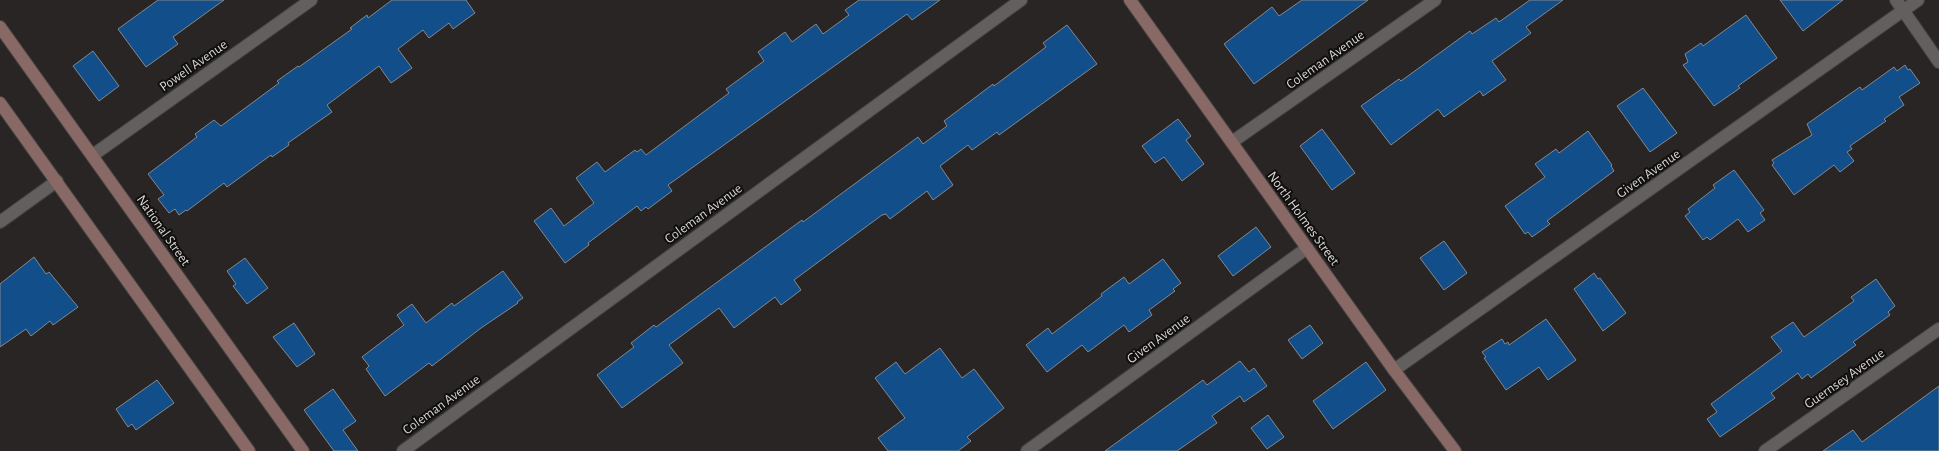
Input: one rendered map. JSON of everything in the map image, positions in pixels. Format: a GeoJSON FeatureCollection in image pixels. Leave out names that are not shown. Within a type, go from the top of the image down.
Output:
{"type":"FeatureCollection","features":[{"type":"Feature","properties":{"kind":"main road","name":"North Holmes Street"},"geometry":{"type":"LineString","coordinates":[[1130,0],[1394,370],[1456,451]]}},
{"type":"Feature","properties":{"kind":"main road","name":"National Street"},"geometry":{"type":"LineString","coordinates":[[0,27],[93,155],[303,451]]}},
{"type":"Feature","properties":{"kind":"main road"},"geometry":{"type":"LineString","coordinates":[[0,103],[249,451]]}},
{"type":"Feature","properties":{"kind":"street","name":"Powell Avenue"},"geometry":{"type":"LineString","coordinates":[[93,155],[311,0]]}},
{"type":"Feature","properties":{"kind":"street","name":"Coleman Avenue"},"geometry":{"type":"LineString","coordinates":[[403,451],[1021,0]]}},
{"type":"Feature","properties":{"kind":"street","name":"Coleman Avenue"},"geometry":{"type":"LineString","coordinates":[[1232,142],[1435,0]]}},
{"type":"Feature","properties":{"kind":"street"},"geometry":{"type":"LineString","coordinates":[[1896,0],[1939,62]]}},
{"type":"Feature","properties":{"kind":"street","name":"Given Avenue"},"geometry":{"type":"LineString","coordinates":[[1394,370],[1918,0]]}},
{"type":"Feature","properties":{"kind":"street"},"geometry":{"type":"LineString","coordinates":[[0,222],[57,181]]}},
{"type":"Feature","properties":{"kind":"street","name":"Given Avenue"},"geometry":{"type":"LineString","coordinates":[[1027,451],[1307,248]]}},
{"type":"Feature","properties":{"kind":"street","name":"Guernsey Avenue"},"geometry":{"type":"LineString","coordinates":[[1765,451],[1939,329]]}},
{"type":"Feature","properties":{"kind":"building"},"geometry":{"type":"Polygon","coordinates":[[[158,0],[224,0],[173,37],[178,44],[146,67],[118,29],[158,0]]]}},
{"type":"Feature","properties":{"kind":"building"},"geometry":{"type":"Polygon","coordinates":[[[392,0],[466,0],[475,13],[453,29],[449,23],[429,38],[423,30],[398,49],[412,68],[391,83],[379,66],[327,105],[332,112],[288,143],[289,145],[272,157],[271,155],[227,187],[224,183],[187,211],[186,210],[179,215],[175,209],[169,213],[158,199],[164,195],[148,174],[197,137],[195,134],[214,120],[221,126],[279,83],[277,81],[352,29],[350,28],[367,15],[368,18],[392,0]]]}},
{"type":"Feature","properties":{"kind":"building"},"geometry":{"type":"Polygon","coordinates":[[[859,0],[940,0],[912,20],[907,14],[668,185],[672,191],[648,209],[646,207],[641,211],[637,206],[588,243],[589,245],[565,263],[534,221],[551,208],[564,226],[594,203],[576,178],[597,162],[605,172],[635,150],[637,152],[641,149],[646,155],[729,93],[726,89],[764,61],[758,52],[785,32],[792,42],[816,24],[823,34],[849,15],[845,10],[859,0]]]}},
{"type":"Feature","properties":{"kind":"building"},"geometry":{"type":"Polygon","coordinates":[[[1302,0],[1368,0],[1254,84],[1224,44],[1272,7],[1279,16],[1302,0]]]}},
{"type":"Feature","properties":{"kind":"building"},"geometry":{"type":"Polygon","coordinates":[[[1530,0],[1563,0],[1526,27],[1531,33],[1492,61],[1506,80],[1483,96],[1480,91],[1444,117],[1438,109],[1391,145],[1361,106],[1399,79],[1401,81],[1470,31],[1472,34],[1496,18],[1499,22],[1530,0]]]}},
{"type":"Feature","properties":{"kind":"building"},"geometry":{"type":"Polygon","coordinates":[[[1780,0],[1843,0],[1803,31],[1780,0]]]}},
{"type":"Feature","properties":{"kind":"building"},"geometry":{"type":"Polygon","coordinates":[[[1746,15],[1777,58],[1738,86],[1740,88],[1714,106],[1683,65],[1688,62],[1685,54],[1701,43],[1703,46],[1746,15]]]}},
{"type":"Feature","properties":{"kind":"building"},"geometry":{"type":"Polygon","coordinates":[[[1067,25],[1097,64],[999,135],[997,132],[972,150],[968,145],[940,166],[953,185],[933,200],[927,191],[890,219],[886,214],[882,215],[794,280],[801,290],[781,305],[775,297],[734,328],[719,308],[669,345],[683,363],[622,408],[597,375],[634,347],[631,343],[654,325],[656,327],[802,220],[803,222],[918,137],[923,144],[947,126],[944,121],[1046,47],[1043,43],[1067,25]]]}},
{"type":"Feature","properties":{"kind":"building"},"geometry":{"type":"Polygon","coordinates":[[[93,51],[119,86],[99,101],[73,66],[93,51]]]}},
{"type":"Feature","properties":{"kind":"building"},"geometry":{"type":"Polygon","coordinates":[[[1905,65],[1908,70],[1910,69],[1920,83],[1899,97],[1904,105],[1884,119],[1886,121],[1850,146],[1852,149],[1847,152],[1854,161],[1840,172],[1834,165],[1794,195],[1772,165],[1774,163],[1772,160],[1812,135],[1807,124],[1860,87],[1862,90],[1894,67],[1897,71],[1905,65]]]}},
{"type":"Feature","properties":{"kind":"building"},"geometry":{"type":"Polygon","coordinates":[[[1643,88],[1677,133],[1650,152],[1617,106],[1643,88]]]}},
{"type":"Feature","properties":{"kind":"building"},"geometry":{"type":"Polygon","coordinates":[[[1178,119],[1191,136],[1186,140],[1204,164],[1182,181],[1164,157],[1155,163],[1142,146],[1178,119]]]}},
{"type":"Feature","properties":{"kind":"building"},"geometry":{"type":"Polygon","coordinates":[[[1322,129],[1355,173],[1332,190],[1300,146],[1322,129]]]}},
{"type":"Feature","properties":{"kind":"building"},"geometry":{"type":"Polygon","coordinates":[[[1588,131],[1612,165],[1611,166],[1614,171],[1547,221],[1550,224],[1532,237],[1528,232],[1525,234],[1505,206],[1545,177],[1535,164],[1556,149],[1559,153],[1588,131]]]}},
{"type":"Feature","properties":{"kind":"building"},"geometry":{"type":"Polygon","coordinates":[[[1734,170],[1764,210],[1760,213],[1765,220],[1748,232],[1738,219],[1710,240],[1707,237],[1703,240],[1685,216],[1690,212],[1688,209],[1715,188],[1713,185],[1734,170]]]}},
{"type":"Feature","properties":{"kind":"building"},"geometry":{"type":"Polygon","coordinates":[[[1256,227],[1271,247],[1233,276],[1218,256],[1256,227]]]}},
{"type":"Feature","properties":{"kind":"building"},"geometry":{"type":"Polygon","coordinates":[[[1444,241],[1467,273],[1444,290],[1420,258],[1444,241]]]}},
{"type":"Feature","properties":{"kind":"building"},"geometry":{"type":"Polygon","coordinates":[[[34,257],[46,274],[49,272],[78,307],[53,325],[50,321],[31,336],[26,329],[0,347],[0,284],[34,257]]]}},
{"type":"Feature","properties":{"kind":"building"},"geometry":{"type":"Polygon","coordinates":[[[245,258],[268,288],[247,304],[233,286],[236,284],[227,271],[245,258]]]}},
{"type":"Feature","properties":{"kind":"building"},"geometry":{"type":"Polygon","coordinates":[[[1163,259],[1181,283],[1173,289],[1175,291],[1149,310],[1152,315],[1129,332],[1124,325],[1088,352],[1082,345],[1047,372],[1026,345],[1048,328],[1052,334],[1102,296],[1101,294],[1124,277],[1129,284],[1163,259]]]}},
{"type":"Feature","properties":{"kind":"building"},"geometry":{"type":"Polygon","coordinates":[[[503,271],[523,298],[432,366],[429,363],[385,396],[366,369],[369,366],[362,357],[404,325],[397,315],[412,304],[426,323],[452,303],[454,306],[503,271]]]}},
{"type":"Feature","properties":{"kind":"building"},"geometry":{"type":"Polygon","coordinates":[[[1594,273],[1598,279],[1600,278],[1626,313],[1603,331],[1574,289],[1594,273]]]}},
{"type":"Feature","properties":{"kind":"building"},"geometry":{"type":"Polygon","coordinates":[[[1876,279],[1895,306],[1888,312],[1890,315],[1853,342],[1856,345],[1811,378],[1808,374],[1802,379],[1798,373],[1771,393],[1775,398],[1720,437],[1707,419],[1717,412],[1711,404],[1782,351],[1771,337],[1793,322],[1804,337],[1854,301],[1851,297],[1876,279]]]}},
{"type":"Feature","properties":{"kind":"building"},"geometry":{"type":"Polygon","coordinates":[[[1546,319],[1576,360],[1548,380],[1539,367],[1506,390],[1484,358],[1486,357],[1482,352],[1502,339],[1505,344],[1508,342],[1509,345],[1546,319]]]}},
{"type":"Feature","properties":{"kind":"building"},"geometry":{"type":"Polygon","coordinates":[[[294,323],[315,354],[297,367],[273,337],[294,323]]]}},
{"type":"Feature","properties":{"kind":"building"},"geometry":{"type":"Polygon","coordinates":[[[1310,325],[1323,343],[1302,359],[1288,340],[1310,325]]]}},
{"type":"Feature","properties":{"kind":"building"},"geometry":{"type":"Polygon","coordinates":[[[940,348],[962,378],[974,369],[1004,408],[967,437],[971,441],[958,451],[888,451],[878,438],[905,418],[875,378],[896,362],[905,374],[940,348]]]}},
{"type":"Feature","properties":{"kind":"building"},"geometry":{"type":"Polygon","coordinates":[[[1240,361],[1249,372],[1254,368],[1267,386],[1244,402],[1240,396],[1212,416],[1217,423],[1177,451],[1105,451],[1203,380],[1207,385],[1240,361]]]}},
{"type":"Feature","properties":{"kind":"building"},"geometry":{"type":"Polygon","coordinates":[[[1366,362],[1386,390],[1333,429],[1313,401],[1366,362]]]}},
{"type":"Feature","properties":{"kind":"building"},"geometry":{"type":"Polygon","coordinates":[[[157,380],[174,403],[136,430],[132,424],[128,427],[116,409],[157,380]]]}},
{"type":"Feature","properties":{"kind":"building"},"geometry":{"type":"Polygon","coordinates":[[[1939,386],[1939,451],[1823,451],[1853,430],[1862,442],[1939,386]]]}},
{"type":"Feature","properties":{"kind":"building"},"geometry":{"type":"Polygon","coordinates":[[[333,389],[356,421],[343,430],[358,451],[334,451],[304,410],[333,389]]]}},
{"type":"Feature","properties":{"kind":"building"},"geometry":{"type":"Polygon","coordinates":[[[1268,415],[1284,437],[1267,449],[1251,428],[1268,415]]]}}]}
